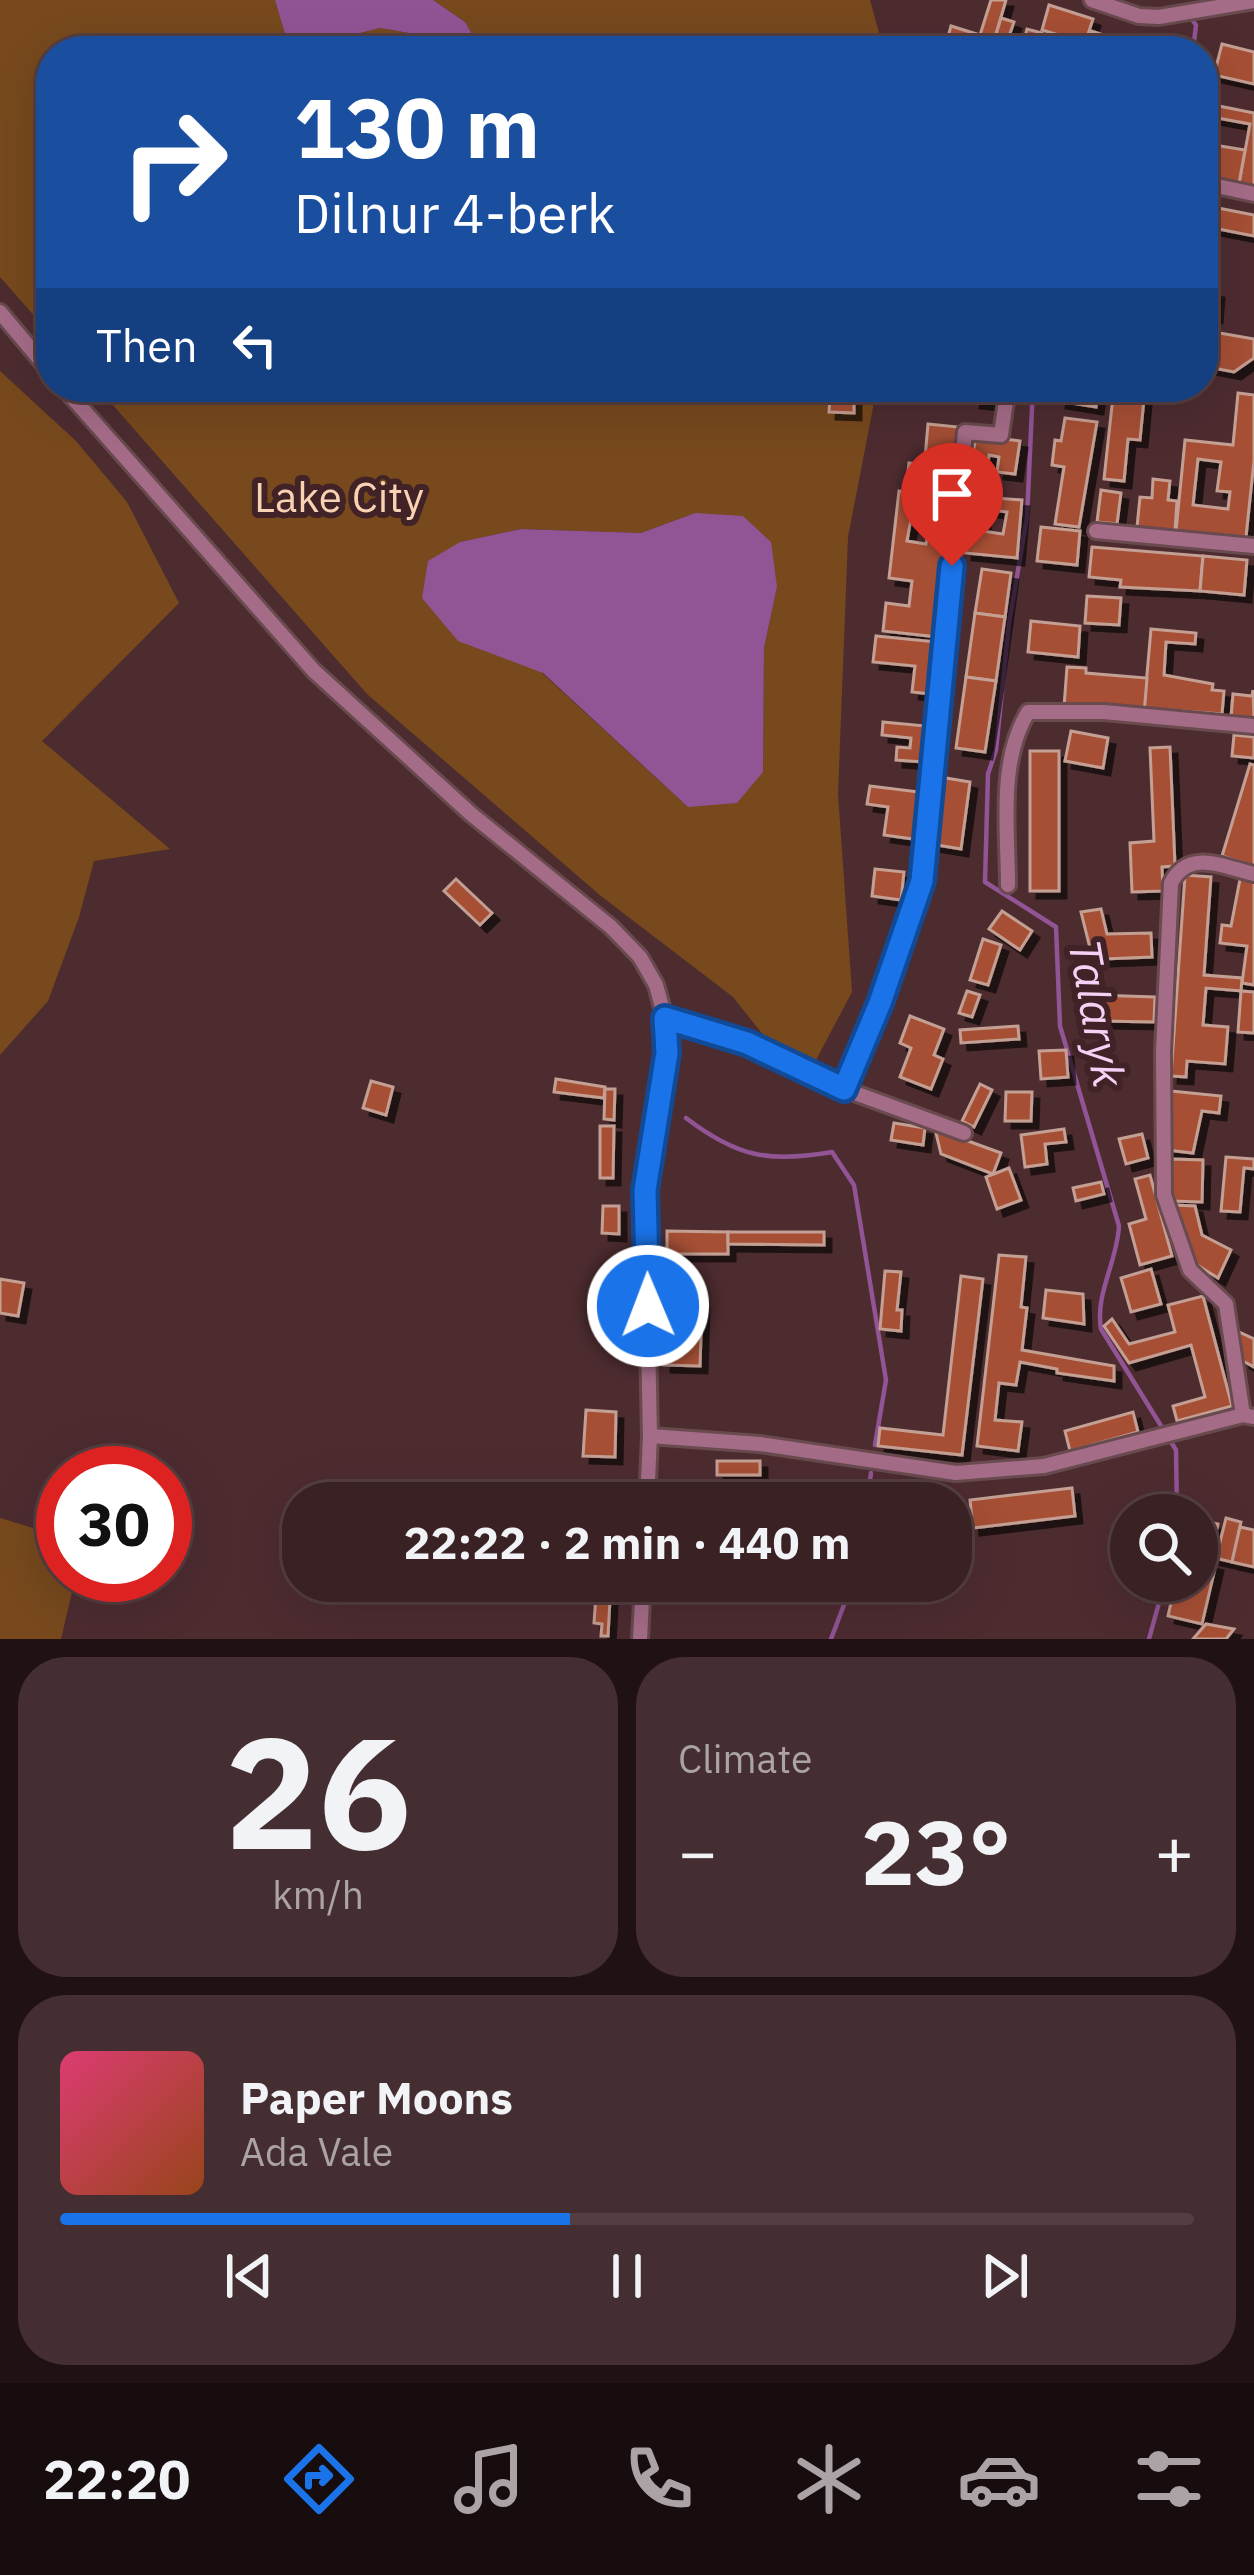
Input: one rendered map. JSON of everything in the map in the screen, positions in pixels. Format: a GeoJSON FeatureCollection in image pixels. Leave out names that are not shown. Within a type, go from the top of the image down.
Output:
{"type":"FeatureCollection","features":[{"type":"Feature","properties":{"kind":"street"},"geometry":{"type":"LineString","coordinates":[[1092,0],[1139,16],[1159,17],[1254,1]]}},
{"type":"Feature","properties":{"kind":"street"},"geometry":{"type":"LineString","coordinates":[[1159,0],[1159,17]]}},
{"type":"Feature","properties":{"kind":"street"},"geometry":{"type":"LineString","coordinates":[[1218,186],[1254,194]]}},
{"type":"Feature","properties":{"kind":"street"},"geometry":{"type":"LineString","coordinates":[[0,312],[36,355]]}},
{"type":"Feature","properties":{"kind":"street"},"geometry":{"type":"LineString","coordinates":[[76,402],[314,670],[470,814],[611,927],[640,957],[656,986],[665,1018],[667,1053],[645,1190],[647,1482]]}},
{"type":"Feature","properties":{"kind":"street"},"geometry":{"type":"LineString","coordinates":[[844,1089],[922,881],[965,432],[1001,435],[1006,402]]}},
{"type":"Feature","properties":{"kind":"street"},"geometry":{"type":"LineString","coordinates":[[1096,531],[1254,546]]}},
{"type":"Feature","properties":{"kind":"street"},"geometry":{"type":"LineString","coordinates":[[1008,885],[1010,762],[1028,712],[1104,712],[1254,726]]}},
{"type":"Feature","properties":{"kind":"street"},"geometry":{"type":"LineString","coordinates":[[650,1436],[760,1444],[956,1473],[1044,1466],[1167,1432],[1249,1416],[1226,1304],[1190,1270],[1165,1195],[1163,1052],[1171,883],[1179,868],[1196,860],[1254,874]]}},
{"type":"Feature","properties":{"kind":"street"},"geometry":{"type":"LineString","coordinates":[[665,1018],[747,1043],[844,1089],[964,1133]]}},
{"type":"Feature","properties":{"kind":"street"},"geometry":{"type":"LineString","coordinates":[[640,1639],[642,1602]]}},
{"type":"Feature","properties":{"kind":"green space"},"geometry":{"type":"Polygon","coordinates":[[[0,0],[275,0],[286,36],[36,36],[36,318],[0,277],[0,0]]]}},
{"type":"Feature","properties":{"kind":"green space"},"geometry":{"type":"Polygon","coordinates":[[[433,0],[870,0],[880,36],[473,36],[465,22],[433,0]]]}},
{"type":"Feature","properties":{"kind":"green space"},"geometry":{"type":"Polygon","coordinates":[[[380,28],[413,36],[356,36],[380,28]]]}},
{"type":"Feature","properties":{"kind":"green space"},"geometry":{"type":"Polygon","coordinates":[[[0,371],[76,441],[127,502],[179,603],[42,741],[170,849],[94,861],[48,1001],[0,1055],[0,371]]]}},
{"type":"Feature","properties":{"kind":"green space","name":"Lake City"},"geometry":{"type":"Polygon","coordinates":[[[110,402],[874,402],[848,537],[838,794],[852,992],[816,1060],[779,1055],[733,997],[601,896],[367,694],[110,402]],[[695,513],[641,533],[521,529],[460,542],[542,673],[688,807],[763,771],[764,648],[777,587],[695,513]]]}},
{"type":"Feature","properties":{"kind":"green space"},"geometry":{"type":"Polygon","coordinates":[[[0,1518],[36,1529],[36,1602],[70,1602],[61,1639],[0,1639],[0,1518]]]}},
{"type":"Feature","properties":{"kind":"shaded area"},"geometry":{"type":"Polygon","coordinates":[[[275,0],[433,0],[465,22],[473,36],[413,36],[380,28],[356,36],[286,36],[275,0]]]}},
{"type":"Feature","properties":{"kind":"shaded area"},"geometry":{"type":"Polygon","coordinates":[[[695,513],[743,516],[771,542],[777,587],[764,648],[763,772],[737,803],[688,807],[543,673],[458,641],[422,598],[428,561],[460,542],[521,529],[641,533],[695,513]]]}},
{"type":"Feature","properties":{"kind":"building"},"geometry":{"type":"Polygon","coordinates":[[[991,0],[1006,0],[995,36],[948,36],[951,26],[980,35],[991,0]]]}},
{"type":"Feature","properties":{"kind":"building"},"geometry":{"type":"Polygon","coordinates":[[[1049,5],[1093,19],[1087,36],[1042,30],[1049,5]]]}},
{"type":"Feature","properties":{"kind":"building"},"geometry":{"type":"Polygon","coordinates":[[[1001,18],[1014,22],[1009,36],[996,36],[1001,18]]]}},
{"type":"Feature","properties":{"kind":"building"},"geometry":{"type":"Polygon","coordinates":[[[1222,44],[1254,52],[1254,84],[1218,76],[1222,44]]]}},
{"type":"Feature","properties":{"kind":"building"},"geometry":{"type":"Polygon","coordinates":[[[1218,106],[1254,113],[1254,192],[1238,189],[1250,124],[1218,118],[1218,106]]]}},
{"type":"Feature","properties":{"kind":"building"},"geometry":{"type":"Polygon","coordinates":[[[1218,146],[1245,150],[1238,189],[1218,185],[1218,146]]]}},
{"type":"Feature","properties":{"kind":"building"},"geometry":{"type":"Polygon","coordinates":[[[1218,208],[1254,215],[1254,236],[1218,229],[1218,208]]]}},
{"type":"Feature","properties":{"kind":"building"},"geometry":{"type":"Polygon","coordinates":[[[1218,333],[1254,339],[1254,358],[1234,372],[1218,369],[1218,333]]]}},
{"type":"Feature","properties":{"kind":"building"},"geometry":{"type":"Polygon","coordinates":[[[1238,393],[1254,395],[1254,461],[1246,537],[1176,531],[1185,440],[1233,445],[1238,393]],[[1198,459],[1193,505],[1228,509],[1230,492],[1217,491],[1221,462],[1198,459]]]}},
{"type":"Feature","properties":{"kind":"building"},"geometry":{"type":"Polygon","coordinates":[[[830,402],[854,402],[854,413],[829,412],[830,402]]]}},
{"type":"Feature","properties":{"kind":"building"},"geometry":{"type":"Polygon","coordinates":[[[1112,402],[1144,402],[1140,440],[1128,439],[1124,481],[1104,479],[1112,402]]]}},
{"type":"Feature","properties":{"kind":"building"},"geometry":{"type":"Polygon","coordinates":[[[1065,418],[1097,422],[1079,527],[1055,524],[1064,467],[1052,465],[1055,440],[1061,441],[1065,418]]]}},
{"type":"Feature","properties":{"kind":"building"},"geometry":{"type":"Polygon","coordinates":[[[928,424],[958,427],[955,461],[925,458],[928,424]]]}},
{"type":"Feature","properties":{"kind":"building"},"geometry":{"type":"Polygon","coordinates":[[[976,435],[1020,441],[1015,474],[997,472],[999,457],[989,455],[988,464],[972,462],[976,435]]]}},
{"type":"Feature","properties":{"kind":"building"},"geometry":{"type":"Polygon","coordinates":[[[909,463],[931,465],[929,492],[906,490],[909,463]]]}},
{"type":"Feature","properties":{"kind":"building"},"geometry":{"type":"Polygon","coordinates":[[[1153,479],[1170,481],[1168,500],[1177,501],[1175,531],[1137,527],[1140,497],[1152,498],[1153,479]]]}},
{"type":"Feature","properties":{"kind":"building"},"geometry":{"type":"Polygon","coordinates":[[[1101,490],[1121,493],[1117,524],[1097,522],[1101,490]]]}},
{"type":"Feature","properties":{"kind":"building"},"geometry":{"type":"Polygon","coordinates":[[[899,491],[954,498],[938,637],[883,631],[886,603],[909,606],[912,581],[889,578],[899,491]],[[913,507],[907,541],[926,544],[932,510],[913,507]]]}},
{"type":"Feature","properties":{"kind":"building"},"geometry":{"type":"Polygon","coordinates":[[[970,496],[1022,500],[1017,558],[965,553],[970,496]],[[985,509],[982,531],[1003,534],[1007,512],[985,509]]]}},
{"type":"Feature","properties":{"kind":"building"},"geometry":{"type":"Polygon","coordinates":[[[1041,527],[1080,531],[1077,565],[1037,561],[1041,527]]]}},
{"type":"Feature","properties":{"kind":"building"},"geometry":{"type":"Polygon","coordinates":[[[1092,547],[1203,556],[1200,591],[1120,587],[1121,580],[1089,577],[1092,547]]]}},
{"type":"Feature","properties":{"kind":"building"},"geometry":{"type":"Polygon","coordinates":[[[1203,556],[1247,560],[1244,595],[1200,591],[1203,556]]]}},
{"type":"Feature","properties":{"kind":"building"},"geometry":{"type":"Polygon","coordinates":[[[982,569],[1011,573],[1005,617],[975,613],[982,569]]]}},
{"type":"Feature","properties":{"kind":"building"},"geometry":{"type":"Polygon","coordinates":[[[1087,596],[1121,598],[1119,625],[1085,623],[1087,596]]]}},
{"type":"Feature","properties":{"kind":"building"},"geometry":{"type":"Polygon","coordinates":[[[975,613],[1005,617],[996,681],[966,677],[975,613]]]}},
{"type":"Feature","properties":{"kind":"building"},"geometry":{"type":"Polygon","coordinates":[[[1031,621],[1080,626],[1078,657],[1028,652],[1031,621]]]}},
{"type":"Feature","properties":{"kind":"building"},"geometry":{"type":"Polygon","coordinates":[[[1151,629],[1196,633],[1195,644],[1166,642],[1164,675],[1213,684],[1212,690],[1224,691],[1222,714],[1144,708],[1151,629]]]}},
{"type":"Feature","properties":{"kind":"building"},"geometry":{"type":"Polygon","coordinates":[[[876,636],[937,642],[931,694],[912,692],[915,666],[873,662],[876,636]]]}},
{"type":"Feature","properties":{"kind":"building"},"geometry":{"type":"Polygon","coordinates":[[[1067,667],[1147,678],[1144,714],[1064,707],[1067,667]]]}},
{"type":"Feature","properties":{"kind":"building"},"geometry":{"type":"Polygon","coordinates":[[[966,677],[996,681],[985,752],[956,748],[966,677]]]}},
{"type":"Feature","properties":{"kind":"building"},"geometry":{"type":"Polygon","coordinates":[[[1253,690],[1254,719],[1231,717],[1233,694],[1252,696],[1253,690]]]}},
{"type":"Feature","properties":{"kind":"building"},"geometry":{"type":"Polygon","coordinates":[[[883,722],[926,726],[923,762],[896,760],[897,747],[910,748],[911,738],[882,735],[883,722]]]}},
{"type":"Feature","properties":{"kind":"building"},"geometry":{"type":"Polygon","coordinates":[[[1071,731],[1108,738],[1103,768],[1065,761],[1071,731]]]}},
{"type":"Feature","properties":{"kind":"building"},"geometry":{"type":"Polygon","coordinates":[[[1234,735],[1254,737],[1254,758],[1232,756],[1234,735]]]}},
{"type":"Feature","properties":{"kind":"building"},"geometry":{"type":"Polygon","coordinates":[[[1170,747],[1175,866],[1162,867],[1163,891],[1132,892],[1130,843],[1154,841],[1150,748],[1170,747]]]}},
{"type":"Feature","properties":{"kind":"building"},"geometry":{"type":"Polygon","coordinates":[[[1030,751],[1059,751],[1059,891],[1030,891],[1030,751]]]}},
{"type":"Feature","properties":{"kind":"building"},"geometry":{"type":"Polygon","coordinates":[[[1250,764],[1254,765],[1254,866],[1222,856],[1250,764]]]}},
{"type":"Feature","properties":{"kind":"building"},"geometry":{"type":"Polygon","coordinates":[[[940,777],[970,782],[961,849],[931,844],[940,777]]]}},
{"type":"Feature","properties":{"kind":"building"},"geometry":{"type":"Polygon","coordinates":[[[870,786],[919,792],[913,839],[884,835],[888,807],[867,804],[870,786]]]}},
{"type":"Feature","properties":{"kind":"building"},"geometry":{"type":"Polygon","coordinates":[[[875,869],[904,872],[901,900],[872,896],[875,869]]]}},
{"type":"Feature","properties":{"kind":"building"},"geometry":{"type":"Polygon","coordinates":[[[1241,874],[1254,877],[1254,985],[1242,983],[1247,946],[1220,943],[1222,925],[1231,926],[1241,874]]]}},
{"type":"Feature","properties":{"kind":"building"},"geometry":{"type":"Polygon","coordinates":[[[1185,875],[1211,877],[1204,975],[1242,978],[1241,991],[1206,988],[1203,1025],[1228,1027],[1225,1064],[1187,1061],[1186,1077],[1171,1076],[1185,875]]]}},
{"type":"Feature","properties":{"kind":"building"},"geometry":{"type":"Polygon","coordinates":[[[456,879],[492,913],[480,925],[444,891],[456,879]]]}},
{"type":"Feature","properties":{"kind":"building"},"geometry":{"type":"Polygon","coordinates":[[[1101,909],[1107,934],[1151,933],[1152,957],[1104,959],[1104,948],[1090,948],[1081,912],[1101,909]]]}},
{"type":"Feature","properties":{"kind":"building"},"geometry":{"type":"Polygon","coordinates":[[[1002,911],[1032,931],[1020,950],[989,929],[1002,911]]]}},
{"type":"Feature","properties":{"kind":"building"},"geometry":{"type":"Polygon","coordinates":[[[983,939],[1001,945],[988,985],[970,980],[983,939]]]}},
{"type":"Feature","properties":{"kind":"building"},"geometry":{"type":"Polygon","coordinates":[[[967,991],[980,995],[972,1017],[959,1013],[967,991]]]}},
{"type":"Feature","properties":{"kind":"building"},"geometry":{"type":"Polygon","coordinates":[[[1241,991],[1254,992],[1254,1033],[1238,1032],[1241,991]]]}},
{"type":"Feature","properties":{"kind":"building"},"geometry":{"type":"Polygon","coordinates":[[[1094,995],[1155,997],[1154,1022],[1101,1021],[1102,1005],[1094,1005],[1094,995]]]}},
{"type":"Feature","properties":{"kind":"building"},"geometry":{"type":"Polygon","coordinates":[[[910,1016],[944,1029],[934,1055],[943,1059],[931,1089],[900,1077],[911,1048],[900,1043],[910,1016]]]}},
{"type":"Feature","properties":{"kind":"building"},"geometry":{"type":"Polygon","coordinates":[[[1018,1026],[1019,1039],[961,1043],[960,1030],[1018,1026]]]}},
{"type":"Feature","properties":{"kind":"building"},"geometry":{"type":"Polygon","coordinates":[[[1066,1050],[1068,1077],[1041,1079],[1039,1051],[1066,1050]]]}},
{"type":"Feature","properties":{"kind":"building"},"geometry":{"type":"Polygon","coordinates":[[[556,1079],[605,1087],[604,1098],[554,1092],[556,1079]]]}},
{"type":"Feature","properties":{"kind":"building"},"geometry":{"type":"Polygon","coordinates":[[[371,1081],[393,1087],[386,1115],[363,1108],[371,1081]]]}},
{"type":"Feature","properties":{"kind":"building"},"geometry":{"type":"Polygon","coordinates":[[[980,1084],[992,1090],[974,1127],[962,1121],[980,1084]]]}},
{"type":"Feature","properties":{"kind":"building"},"geometry":{"type":"Polygon","coordinates":[[[605,1089],[615,1089],[614,1120],[604,1119],[605,1089]]]}},
{"type":"Feature","properties":{"kind":"building"},"geometry":{"type":"Polygon","coordinates":[[[1171,1091],[1221,1096],[1219,1113],[1202,1111],[1193,1153],[1166,1150],[1171,1091]]]}},
{"type":"Feature","properties":{"kind":"building"},"geometry":{"type":"Polygon","coordinates":[[[1006,1092],[1032,1092],[1031,1121],[1005,1121],[1006,1092]]]}},
{"type":"Feature","properties":{"kind":"building"},"geometry":{"type":"Polygon","coordinates":[[[894,1123],[925,1128],[923,1145],[891,1140],[894,1123]]]}},
{"type":"Feature","properties":{"kind":"building"},"geometry":{"type":"Polygon","coordinates":[[[600,1126],[614,1126],[613,1178],[600,1178],[600,1126]]]}},
{"type":"Feature","properties":{"kind":"building"},"geometry":{"type":"Polygon","coordinates":[[[935,1129],[1001,1153],[993,1174],[941,1154],[935,1129]]]}},
{"type":"Feature","properties":{"kind":"building"},"geometry":{"type":"Polygon","coordinates":[[[1064,1129],[1066,1142],[1045,1144],[1047,1164],[1025,1167],[1021,1135],[1064,1129]]]}},
{"type":"Feature","properties":{"kind":"building"},"geometry":{"type":"Polygon","coordinates":[[[1142,1134],[1148,1158],[1126,1164],[1119,1139],[1142,1134]]]}},
{"type":"Feature","properties":{"kind":"building"},"geometry":{"type":"Polygon","coordinates":[[[1226,1157],[1254,1159],[1254,1169],[1244,1168],[1240,1212],[1221,1211],[1226,1157]]]}},
{"type":"Feature","properties":{"kind":"building"},"geometry":{"type":"Polygon","coordinates":[[[1171,1159],[1203,1160],[1202,1202],[1170,1201],[1171,1159]]]}},
{"type":"Feature","properties":{"kind":"building"},"geometry":{"type":"Polygon","coordinates":[[[1009,1168],[1021,1200],[997,1209],[986,1177],[1009,1168]]]}},
{"type":"Feature","properties":{"kind":"building"},"geometry":{"type":"Polygon","coordinates":[[[1150,1175],[1172,1256],[1140,1265],[1129,1224],[1146,1219],[1135,1179],[1150,1175]]]}},
{"type":"Feature","properties":{"kind":"building"},"geometry":{"type":"Polygon","coordinates":[[[1101,1182],[1104,1194],[1076,1201],[1073,1188],[1101,1182]]]}},
{"type":"Feature","properties":{"kind":"building"},"geometry":{"type":"Polygon","coordinates":[[[1173,1205],[1195,1206],[1202,1235],[1231,1250],[1218,1278],[1189,1260],[1173,1205]]]}},
{"type":"Feature","properties":{"kind":"building"},"geometry":{"type":"Polygon","coordinates":[[[603,1206],[619,1206],[619,1234],[602,1233],[603,1206]]]}},
{"type":"Feature","properties":{"kind":"building"},"geometry":{"type":"Polygon","coordinates":[[[667,1231],[728,1232],[728,1254],[667,1254],[667,1231]]]}},
{"type":"Feature","properties":{"kind":"building"},"geometry":{"type":"Polygon","coordinates":[[[728,1232],[824,1232],[824,1245],[728,1244],[728,1232]]]}},
{"type":"Feature","properties":{"kind":"building"},"geometry":{"type":"Polygon","coordinates":[[[999,1255],[1026,1257],[1022,1350],[1114,1366],[1114,1381],[1020,1362],[1016,1385],[999,1383],[995,1420],[1022,1422],[1018,1451],[977,1446],[999,1255]]]}},
{"type":"Feature","properties":{"kind":"building"},"geometry":{"type":"Polygon","coordinates":[[[1151,1269],[1161,1304],[1131,1312],[1121,1278],[1151,1269]]]}},
{"type":"Feature","properties":{"kind":"building"},"geometry":{"type":"Polygon","coordinates":[[[885,1271],[901,1272],[897,1310],[902,1310],[901,1331],[880,1329],[885,1271]]]}},
{"type":"Feature","properties":{"kind":"building"},"geometry":{"type":"Polygon","coordinates":[[[961,1276],[983,1279],[962,1455],[878,1446],[880,1428],[943,1435],[961,1276]]]}},
{"type":"Feature","properties":{"kind":"building"},"geometry":{"type":"Polygon","coordinates":[[[0,1279],[24,1283],[18,1316],[0,1313],[0,1279]]]}},
{"type":"Feature","properties":{"kind":"building"},"geometry":{"type":"Polygon","coordinates":[[[1046,1290],[1083,1294],[1084,1324],[1043,1318],[1046,1290]]]}},
{"type":"Feature","properties":{"kind":"building"},"geometry":{"type":"Polygon","coordinates":[[[1203,1296],[1232,1406],[1177,1421],[1173,1406],[1205,1397],[1191,1345],[1129,1363],[1104,1326],[1112,1319],[1129,1344],[1175,1332],[1168,1305],[1203,1296]]]}},
{"type":"Feature","properties":{"kind":"building"},"geometry":{"type":"Polygon","coordinates":[[[666,1301],[702,1302],[700,1366],[664,1365],[666,1301]]]}},
{"type":"Feature","properties":{"kind":"building"},"geometry":{"type":"Polygon","coordinates":[[[1235,1330],[1254,1339],[1254,1367],[1243,1361],[1235,1330]]]}},
{"type":"Feature","properties":{"kind":"building"},"geometry":{"type":"Polygon","coordinates":[[[586,1410],[616,1412],[615,1457],[583,1456],[586,1410]]]}},
{"type":"Feature","properties":{"kind":"building"},"geometry":{"type":"Polygon","coordinates":[[[1133,1412],[1138,1432],[1070,1451],[1065,1431],[1133,1412]]]}},
{"type":"Feature","properties":{"kind":"building"},"geometry":{"type":"Polygon","coordinates":[[[717,1461],[760,1461],[760,1475],[717,1475],[717,1461]]]}},
{"type":"Feature","properties":{"kind":"building"},"geometry":{"type":"Polygon","coordinates":[[[1072,1488],[1075,1516],[973,1528],[972,1500],[1072,1488]]]}},
{"type":"Feature","properties":{"kind":"building"},"geometry":{"type":"Polygon","coordinates":[[[1226,1518],[1241,1522],[1232,1562],[1218,1559],[1226,1518]]]}},
{"type":"Feature","properties":{"kind":"building"},"geometry":{"type":"Polygon","coordinates":[[[1240,1527],[1254,1530],[1254,1567],[1232,1562],[1240,1527]]]}},
{"type":"Feature","properties":{"kind":"building"},"geometry":{"type":"Polygon","coordinates":[[[596,1602],[610,1602],[608,1636],[601,1636],[602,1624],[594,1623],[596,1602]]]}},
{"type":"Feature","properties":{"kind":"building"},"geometry":{"type":"Polygon","coordinates":[[[1171,1602],[1207,1602],[1202,1624],[1168,1616],[1171,1602]]]}},
{"type":"Feature","properties":{"kind":"building"},"geometry":{"type":"Polygon","coordinates":[[[1206,1624],[1234,1629],[1226,1639],[1193,1639],[1206,1624]]]}},
{"type":"Feature","properties":{"kind":"waterway","name":"Talaryk"},"geometry":{"type":"LineString","coordinates":[[1190,17],[1196,25],[1195,36]]}},
{"type":"Feature","properties":{"kind":"waterway","name":"Talaryk"},"geometry":{"type":"LineString","coordinates":[[1032,402],[1027,517],[1009,624],[996,750],[988,774],[985,882],[1056,927],[1060,1026],[1119,1226],[1101,1303],[1101,1329],[1176,1450],[1177,1494]]}},
{"type":"Feature","properties":{"kind":"waterway"},"geometry":{"type":"LineString","coordinates":[[686,1118],[721,1141],[754,1154],[790,1157],[832,1152],[854,1185],[886,1380],[875,1445]]}},
{"type":"Feature","properties":{"kind":"waterway"},"geometry":{"type":"LineString","coordinates":[[870,1482],[871,1473]]}},
{"type":"Feature","properties":{"kind":"waterway"},"geometry":{"type":"LineString","coordinates":[[831,1639],[845,1602]]}},
{"type":"Feature","properties":{"kind":"waterway","name":"Talaryk"},"geometry":{"type":"LineString","coordinates":[[1149,1639],[1159,1602]]}},
{"type":"Feature","properties":{"kind":"route"},"geometry":{"type":"LineString","coordinates":[[648,1306],[645,1190],[667,1053],[665,1018],[747,1043],[844,1089],[880,1003],[922,881],[952,566]]}}]}
